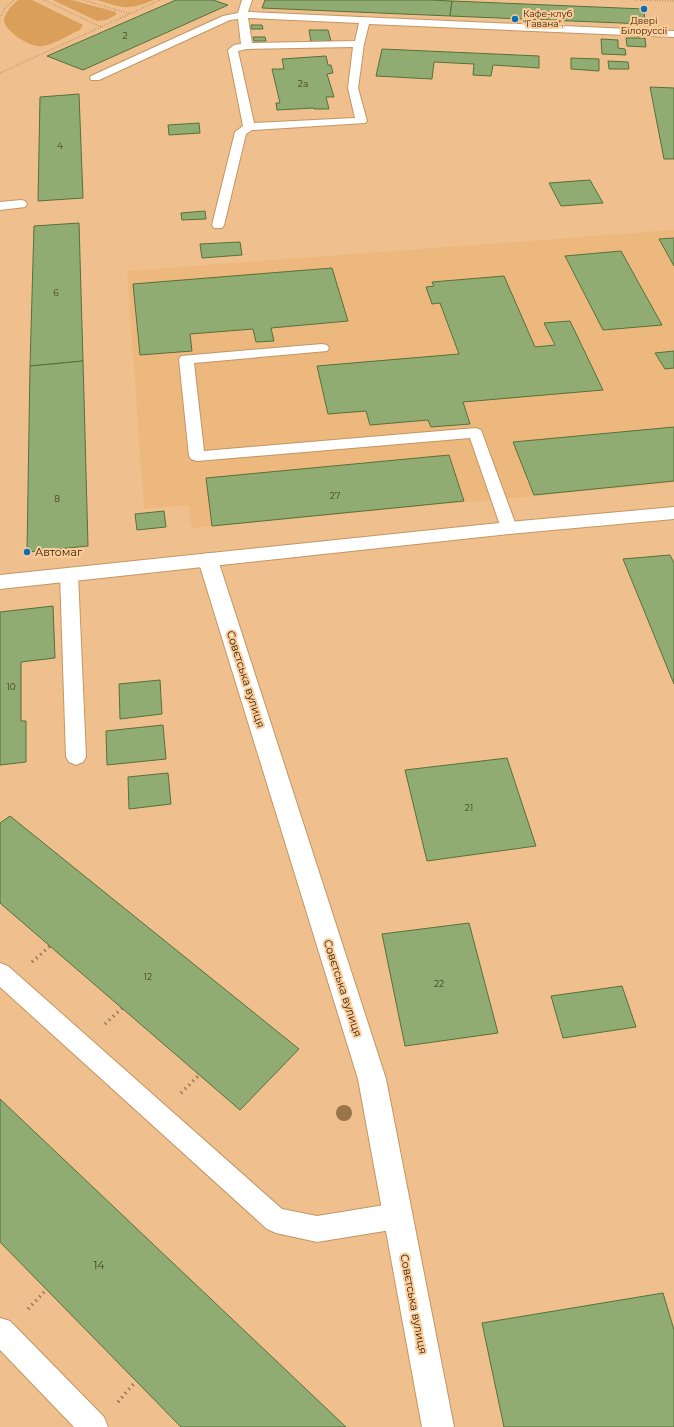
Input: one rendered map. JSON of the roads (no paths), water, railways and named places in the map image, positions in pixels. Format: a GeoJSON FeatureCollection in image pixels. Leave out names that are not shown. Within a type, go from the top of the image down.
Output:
{"type":"FeatureCollection","features":[{"type":"Feature","properties":{"kind":"street"},"geometry":{"type":"LineString","coordinates":[[0,582],[508,528],[674,513]]}},
{"type":"Feature","properties":{"kind":"street","name":"Совєтська вулиця"},"geometry":{"type":"LineString","coordinates":[[208,560],[372,1080],[438,1427]]}},
{"type":"Feature","properties":{"kind":"lane"},"geometry":{"type":"LineString","coordinates":[[247,0],[242,15],[247,46]]}},
{"type":"Feature","properties":{"kind":"lane"},"geometry":{"type":"LineString","coordinates":[[95,78],[227,18],[242,15],[674,34]]}},
{"type":"Feature","properties":{"kind":"lane"},"geometry":{"type":"LineString","coordinates":[[218,225],[241,132],[249,127],[361,121],[353,88],[359,44],[365,20]]}},
{"type":"Feature","properties":{"kind":"lane"},"geometry":{"type":"LineString","coordinates":[[249,127],[233,50],[238,47],[247,46],[359,44]]}},
{"type":"Feature","properties":{"kind":"lane"},"geometry":{"type":"LineString","coordinates":[[0,206],[21,204]]}},
{"type":"Feature","properties":{"kind":"lane"},"geometry":{"type":"LineString","coordinates":[[322,348],[186,359],[196,456],[476,433],[508,528]]}},
{"type":"Feature","properties":{"kind":"lane"},"geometry":{"type":"LineString","coordinates":[[69,574],[76,756]]}},
{"type":"Feature","properties":{"kind":"lane"},"geometry":{"type":"LineString","coordinates":[[0,973],[276,1220],[317,1230],[397,1216]]}},
{"type":"Feature","properties":{"kind":"lane"},"geometry":{"type":"LineString","coordinates":[[0,1331],[94,1427]]}},
{"type":"Feature","properties":{"kind":"place","name":"Двері Білоруссії"},"geometry":{"type":"Point","coordinates":[644,9]}},
{"type":"Feature","properties":{"kind":"place","name":"Кафе-клуб \"Гавана\"."},"geometry":{"type":"Point","coordinates":[515,19]}},
{"type":"Feature","properties":{"kind":"place","name":"Автомаг"},"geometry":{"type":"Point","coordinates":[27,552]}}]}
